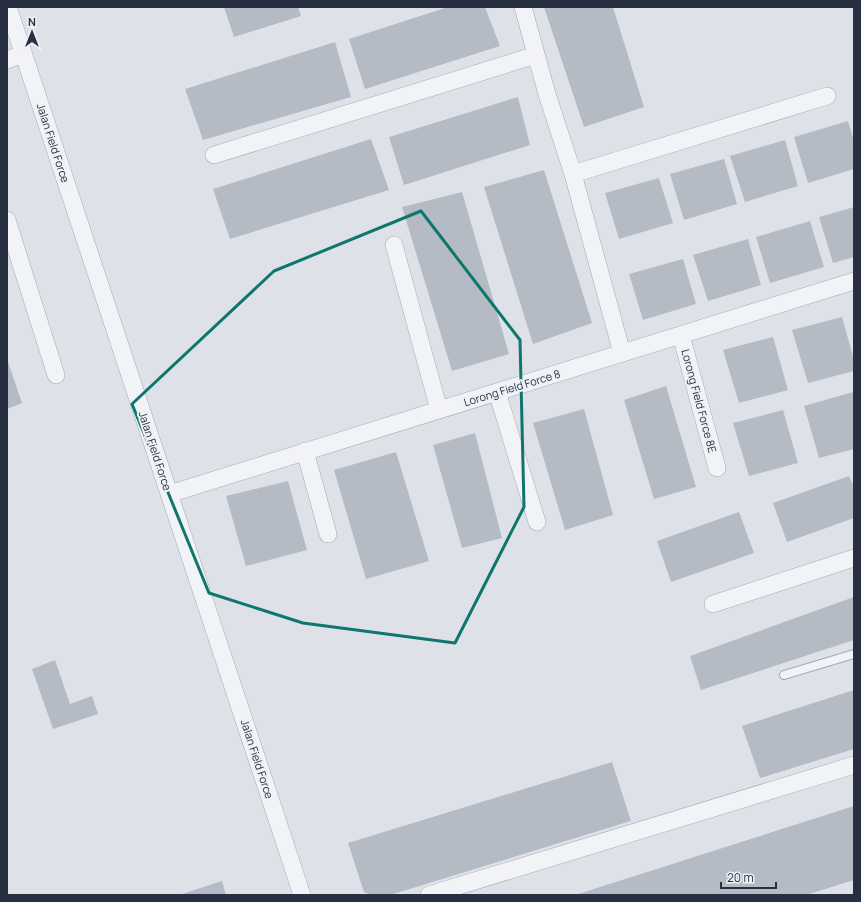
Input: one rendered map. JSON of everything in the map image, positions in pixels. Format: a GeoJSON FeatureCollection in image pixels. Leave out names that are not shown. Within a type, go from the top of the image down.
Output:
{"type":"FeatureCollection","features":[{"type":"Feature","properties":{"kind":"street"},"geometry":{"type":"LineString","coordinates":[[523,7],[547,94],[573,174],[622,353]]}},
{"type":"Feature","properties":{"kind":"street","name":"Jalan Field Force"},"geometry":{"type":"LineString","coordinates":[[11,8],[24,54],[302,895]]}},
{"type":"Feature","properties":{"kind":"street"},"geometry":{"type":"LineString","coordinates":[[7,60],[24,54]]}},
{"type":"Feature","properties":{"kind":"street"},"geometry":{"type":"LineString","coordinates":[[214,155],[536,55]]}},
{"type":"Feature","properties":{"kind":"street"},"geometry":{"type":"LineString","coordinates":[[573,174],[827,96]]}},
{"type":"Feature","properties":{"kind":"street"},"geometry":{"type":"LineString","coordinates":[[7,220],[56,375]]}},
{"type":"Feature","properties":{"kind":"street"},"geometry":{"type":"LineString","coordinates":[[394,245],[439,410]]}},
{"type":"Feature","properties":{"kind":"street","name":"Lorong Field Force 8"},"geometry":{"type":"LineString","coordinates":[[169,494],[854,282]]}},
{"type":"Feature","properties":{"kind":"street","name":"Lorong Field Force 8E"},"geometry":{"type":"LineString","coordinates":[[681,335],[717,468]]}},
{"type":"Feature","properties":{"kind":"street"},"geometry":{"type":"LineString","coordinates":[[498,392],[537,522]]}},
{"type":"Feature","properties":{"kind":"street"},"geometry":{"type":"LineString","coordinates":[[305,452],[328,534]]}},
{"type":"Feature","properties":{"kind":"street"},"geometry":{"type":"LineString","coordinates":[[713,604],[854,558]]}},
{"type":"Feature","properties":{"kind":"street"},"geometry":{"type":"LineString","coordinates":[[429,895],[854,765]]}},
{"type":"Feature","properties":{"kind":"lane"},"geometry":{"type":"LineString","coordinates":[[784,675],[854,654]]}},
{"type":"Feature","properties":{"kind":"highlighted area"},"geometry":{"type":"Polygon","coordinates":[[[421,211],[520,340],[524,507],[455,643],[303,623],[209,593],[132,404],[274,271],[421,211]]]}},
{"type":"Feature","properties":{"kind":"building"},"geometry":{"type":"Polygon","coordinates":[[[224,7],[298,7],[301,16],[234,37],[224,7]]]}},
{"type":"Feature","properties":{"kind":"building"},"geometry":{"type":"Polygon","coordinates":[[[448,7],[485,7],[500,46],[365,89],[349,39],[448,7]]]}},
{"type":"Feature","properties":{"kind":"building"},"geometry":{"type":"Polygon","coordinates":[[[544,7],[613,7],[644,107],[584,127],[544,7]]]}},
{"type":"Feature","properties":{"kind":"building"},"geometry":{"type":"Polygon","coordinates":[[[335,42],[351,97],[203,140],[185,89],[335,42]]]}},
{"type":"Feature","properties":{"kind":"building"},"geometry":{"type":"Polygon","coordinates":[[[518,97],[530,145],[404,185],[389,137],[518,97]]]}},
{"type":"Feature","properties":{"kind":"building"},"geometry":{"type":"Polygon","coordinates":[[[848,121],[854,141],[854,169],[808,183],[794,137],[848,121]]]}},
{"type":"Feature","properties":{"kind":"building"},"geometry":{"type":"Polygon","coordinates":[[[371,139],[389,190],[230,239],[213,189],[371,139]]]}},
{"type":"Feature","properties":{"kind":"building"},"geometry":{"type":"Polygon","coordinates":[[[785,140],[798,186],[745,202],[730,156],[785,140]]]}},
{"type":"Feature","properties":{"kind":"building"},"geometry":{"type":"Polygon","coordinates":[[[724,159],[737,204],[684,220],[670,174],[724,159]]]}},
{"type":"Feature","properties":{"kind":"building"},"geometry":{"type":"Polygon","coordinates":[[[544,170],[592,323],[533,344],[484,187],[544,170]]]}},
{"type":"Feature","properties":{"kind":"building"},"geometry":{"type":"Polygon","coordinates":[[[659,178],[673,223],[619,239],[605,193],[659,178]]]}},
{"type":"Feature","properties":{"kind":"building"},"geometry":{"type":"Polygon","coordinates":[[[462,192],[509,354],[452,371],[402,207],[462,192]]]}},
{"type":"Feature","properties":{"kind":"building"},"geometry":{"type":"Polygon","coordinates":[[[854,207],[854,257],[833,263],[819,217],[854,207]]]}},
{"type":"Feature","properties":{"kind":"building"},"geometry":{"type":"Polygon","coordinates":[[[810,221],[824,267],[770,283],[756,237],[810,221]]]}},
{"type":"Feature","properties":{"kind":"building"},"geometry":{"type":"Polygon","coordinates":[[[748,239],[761,285],[708,301],[693,255],[748,239]]]}},
{"type":"Feature","properties":{"kind":"building"},"geometry":{"type":"Polygon","coordinates":[[[683,259],[696,304],[643,320],[629,274],[683,259]]]}},
{"type":"Feature","properties":{"kind":"building"},"geometry":{"type":"Polygon","coordinates":[[[842,317],[854,360],[854,371],[808,383],[792,330],[842,317]]]}},
{"type":"Feature","properties":{"kind":"building"},"geometry":{"type":"Polygon","coordinates":[[[773,337],[788,390],[739,403],[723,350],[773,337]]]}},
{"type":"Feature","properties":{"kind":"building"},"geometry":{"type":"Polygon","coordinates":[[[7,359],[22,403],[7,409],[7,359]]]}},
{"type":"Feature","properties":{"kind":"building"},"geometry":{"type":"Polygon","coordinates":[[[666,386],[696,487],[654,499],[624,400],[666,386]]]}},
{"type":"Feature","properties":{"kind":"building"},"geometry":{"type":"Polygon","coordinates":[[[853,392],[854,449],[819,458],[804,406],[853,392]]]}},
{"type":"Feature","properties":{"kind":"building"},"geometry":{"type":"Polygon","coordinates":[[[584,409],[613,515],[565,530],[533,423],[584,409]]]}},
{"type":"Feature","properties":{"kind":"building"},"geometry":{"type":"Polygon","coordinates":[[[783,410],[798,463],[749,476],[733,423],[783,410]]]}},
{"type":"Feature","properties":{"kind":"building"},"geometry":{"type":"Polygon","coordinates":[[[475,433],[502,538],[462,548],[433,445],[475,433]]]}},
{"type":"Feature","properties":{"kind":"building"},"geometry":{"type":"Polygon","coordinates":[[[396,452],[429,561],[366,579],[334,470],[396,452]]]}},
{"type":"Feature","properties":{"kind":"building"},"geometry":{"type":"Polygon","coordinates":[[[849,476],[854,487],[854,518],[787,542],[773,503],[849,476]]]}},
{"type":"Feature","properties":{"kind":"building"},"geometry":{"type":"Polygon","coordinates":[[[288,481],[307,550],[246,566],[226,496],[288,481]]]}},
{"type":"Feature","properties":{"kind":"building"},"geometry":{"type":"Polygon","coordinates":[[[739,512],[754,553],[671,582],[657,541],[739,512]]]}},
{"type":"Feature","properties":{"kind":"building"},"geometry":{"type":"Polygon","coordinates":[[[854,597],[854,640],[701,690],[690,656],[854,597]]]}},
{"type":"Feature","properties":{"kind":"building"},"geometry":{"type":"Polygon","coordinates":[[[55,660],[70,704],[92,696],[98,714],[53,729],[32,669],[55,660]]]}},
{"type":"Feature","properties":{"kind":"building"},"geometry":{"type":"Polygon","coordinates":[[[854,690],[854,749],[760,778],[742,726],[854,690]]]}},
{"type":"Feature","properties":{"kind":"building"},"geometry":{"type":"Polygon","coordinates":[[[612,762],[631,821],[390,895],[371,895],[364,892],[348,843],[612,762]]]}},
{"type":"Feature","properties":{"kind":"building"},"geometry":{"type":"Polygon","coordinates":[[[854,806],[854,880],[806,895],[575,895],[854,806]]]}},
{"type":"Feature","properties":{"kind":"building"},"geometry":{"type":"Polygon","coordinates":[[[222,881],[226,895],[182,894],[222,881]]]}}]}
